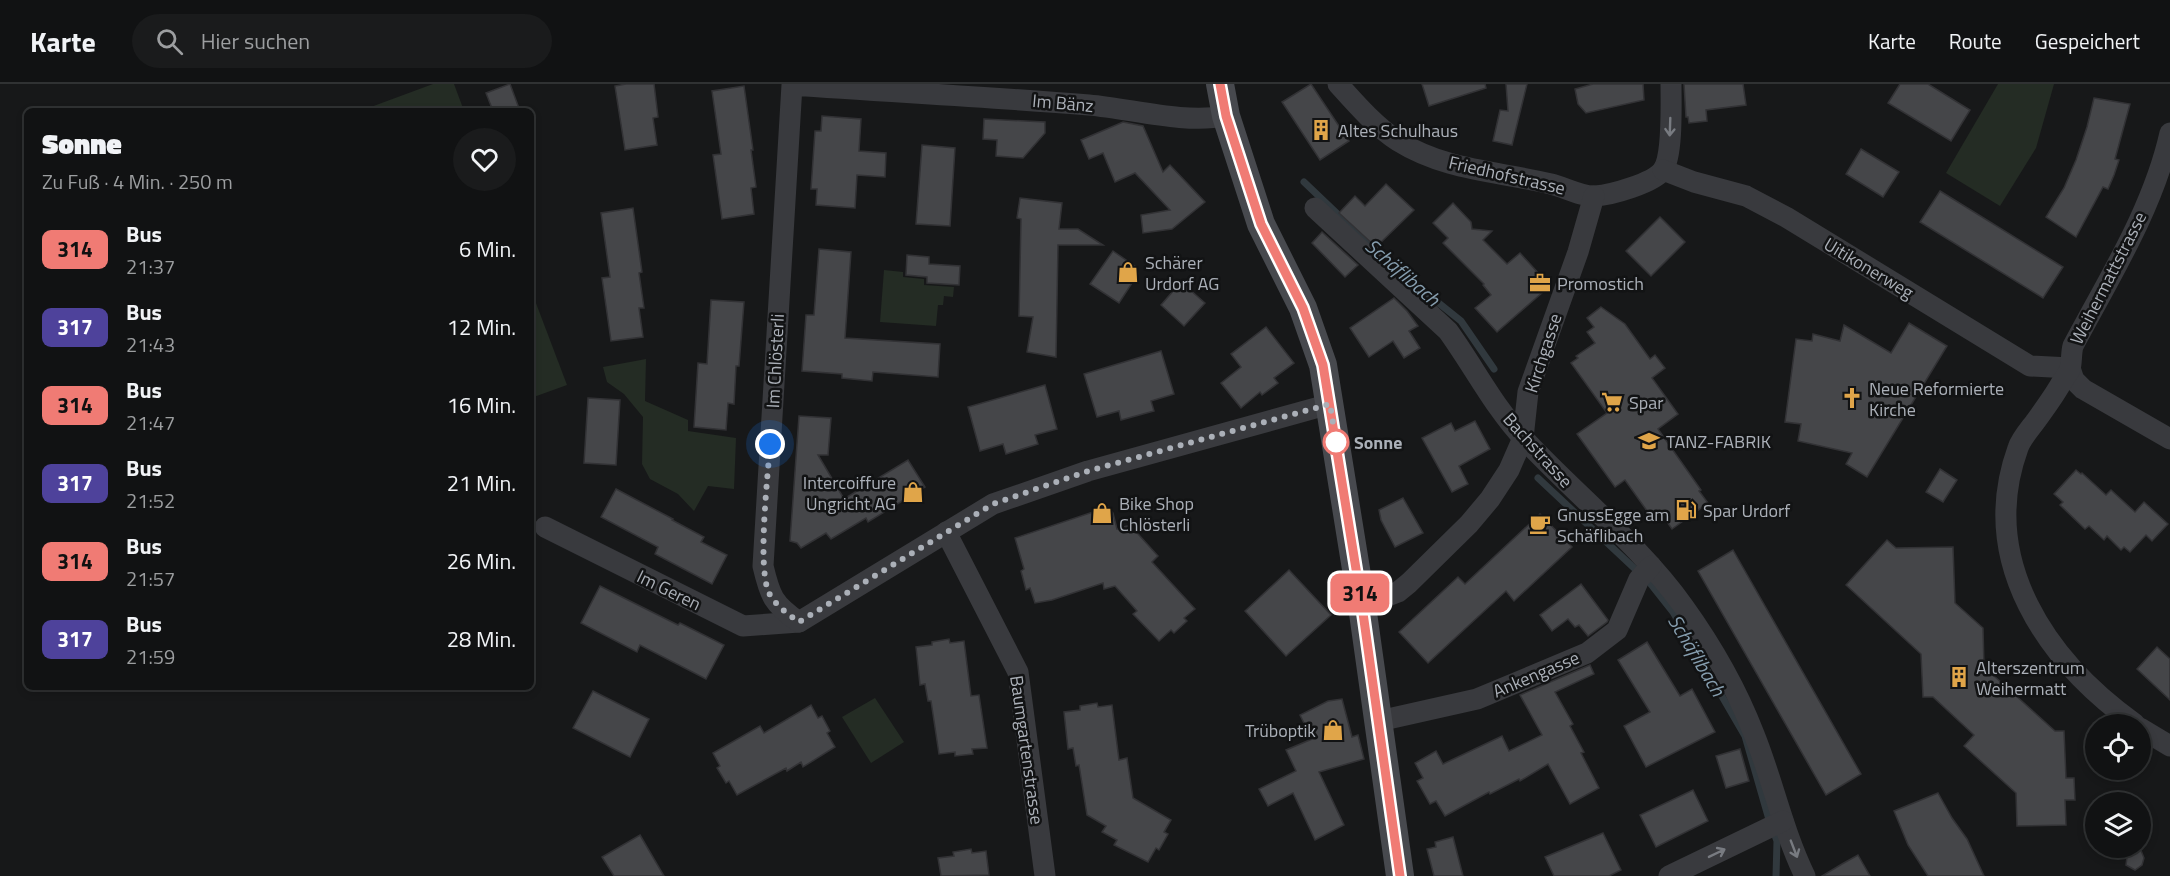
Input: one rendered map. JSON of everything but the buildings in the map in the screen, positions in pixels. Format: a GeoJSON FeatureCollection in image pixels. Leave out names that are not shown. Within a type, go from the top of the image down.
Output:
{"type":"FeatureCollection","features":[{"type":"Feature","properties":{"kind":"main road"},"geometry":{"type":"LineString","coordinates":[[1220,84],[1226,116],[1261,224],[1303,308],[1323,365],[1362,606],[1400,876]]}},
{"type":"Feature","properties":{"kind":"street","name":"Friedhofstrasse"},"geometry":{"type":"LineString","coordinates":[[1338,84],[1361,110],[1397,140],[1433,158],[1473,170],[1550,184],[1594,196]]}},
{"type":"Feature","properties":{"kind":"street"},"geometry":{"type":"LineString","coordinates":[[1594,196],[1633,187],[1654,178],[1663,170],[1669,151],[1671,84]]}},
{"type":"Feature","properties":{"kind":"street","name":"Im Bänz"},"geometry":{"type":"LineString","coordinates":[[792,86],[1028,100],[1112,107],[1195,119],[1226,116]]}},
{"type":"Feature","properties":{"kind":"street","name":"Im Chlösterli"},"geometry":{"type":"LineString","coordinates":[[792,86],[763,566],[769,592],[782,610],[799,622]]}},
{"type":"Feature","properties":{"kind":"street","name":"Weihermattstrasse"},"geometry":{"type":"LineString","coordinates":[[2120,714],[2109,706],[2065,662],[2032,615],[2020,591],[2011,561],[2006,498],[2019,445],[2052,399],[2070,368],[2073,346],[2138,222],[2163,164],[2170,133]]}},
{"type":"Feature","properties":{"kind":"street","name":"Uitikonerweg"},"geometry":{"type":"LineString","coordinates":[[1663,170],[1694,182],[1746,196],[1786,217],[2030,366],[2070,368]]}},
{"type":"Feature","properties":{"kind":"street","name":"Kirchgasse"},"geometry":{"type":"LineString","coordinates":[[1362,606],[1398,592],[1469,524],[1490,499],[1509,470],[1523,438],[1528,392],[1578,252],[1594,196]]}},
{"type":"Feature","properties":{"kind":"street","name":"Bachstrasse"},"geometry":{"type":"LineString","coordinates":[[1315,208],[1448,331],[1465,354],[1482,384],[1523,438],[1646,572],[1684,606],[1736,693],[1754,734],[1775,825],[1805,876]]}},
{"type":"Feature","properties":{"kind":"street"},"geometry":{"type":"LineString","coordinates":[[2070,368],[2074,380],[2083,389],[2170,439]]}},
{"type":"Feature","properties":{"kind":"street"},"geometry":{"type":"LineString","coordinates":[[799,622],[993,504],[1088,471],[1330,404]]}},
{"type":"Feature","properties":{"kind":"street","name":"Im Geren"},"geometry":{"type":"LineString","coordinates":[[545,527],[743,626],[799,622]]}},
{"type":"Feature","properties":{"kind":"street","name":"Baumgartenstrasse"},"geometry":{"type":"LineString","coordinates":[[946,532],[1018,672],[1045,876]]}},
{"type":"Feature","properties":{"kind":"street","name":"Ankengasse"},"geometry":{"type":"LineString","coordinates":[[1379,721],[1477,699],[1587,653],[1617,630],[1646,572]]}},
{"type":"Feature","properties":{"kind":"street"},"geometry":{"type":"LineString","coordinates":[[2151,735],[2170,746]]}},
{"type":"Feature","properties":{"kind":"street"},"geometry":{"type":"LineString","coordinates":[[1669,876],[1775,825]]}},
{"type":"Feature","properties":{"kind":"shaded area"},"geometry":{"type":"Polygon","coordinates":[[[433,84],[454,84],[463,108],[368,108],[433,84]]]}},
{"type":"Feature","properties":{"kind":"shaded area"},"geometry":{"type":"Polygon","coordinates":[[[1998,84],[2054,84],[2036,148],[2000,206],[1946,173],[1998,84]]]}},
{"type":"Feature","properties":{"kind":"shaded area"},"geometry":{"type":"Polygon","coordinates":[[[884,270],[903,272],[903,277],[924,279],[924,285],[954,287],[953,297],[944,296],[943,305],[938,305],[936,326],[880,322],[884,270]]]}},
{"type":"Feature","properties":{"kind":"shaded area"},"geometry":{"type":"Polygon","coordinates":[[[534,298],[567,385],[534,397],[534,298]]]}},
{"type":"Feature","properties":{"kind":"shaded area"},"geometry":{"type":"Polygon","coordinates":[[[646,359],[645,401],[688,420],[688,431],[736,438],[734,489],[708,486],[694,511],[678,494],[650,479],[642,464],[643,417],[624,394],[607,382],[603,367],[646,359]]]}},
{"type":"Feature","properties":{"kind":"shaded area"},"geometry":{"type":"Polygon","coordinates":[[[875,698],[904,742],[871,763],[842,717],[875,698]]]}},
{"type":"Feature","properties":{"kind":"waterway","name":"Schäflibach"},"geometry":{"type":"LineString","coordinates":[[1304,182],[1390,264],[1461,321],[1494,369]]}},
{"type":"Feature","properties":{"kind":"waterway","name":"Schäflibach"},"geometry":{"type":"LineString","coordinates":[[1538,478],[1650,583],[1673,612],[1745,736],[1777,841],[1776,876]]}},
{"type":"Feature","properties":{"kind":"bus line","name":"314"},"geometry":{"type":"LineString","coordinates":[[1220,84],[1226,116],[1261,224],[1303,308],[1323,365],[1362,606],[1400,876]]}},
{"type":"Feature","properties":{"kind":"place","name":"Altes Schulhaus"},"geometry":{"type":"Point","coordinates":[1321,130]}},
{"type":"Feature","properties":{"kind":"place","name":"Schärer Urdorf AG"},"geometry":{"type":"Point","coordinates":[1128,272]}},
{"type":"Feature","properties":{"kind":"place","name":"Promostich"},"geometry":{"type":"Point","coordinates":[1540,283]}},
{"type":"Feature","properties":{"kind":"place","name":"Neue Reformierte Kirche"},"geometry":{"type":"Point","coordinates":[1852,398]}},
{"type":"Feature","properties":{"kind":"place","name":"Spar"},"geometry":{"type":"Point","coordinates":[1612,402]}},
{"type":"Feature","properties":{"kind":"place","name":"TANZ-FABRIK"},"geometry":{"type":"Point","coordinates":[1649,441]}},
{"type":"Feature","properties":{"kind":"place","name":"Sonne"},"geometry":{"type":"Point","coordinates":[1336,442]}},
{"type":"Feature","properties":{"kind":"place","name":"Intercoiffure Ungricht AG"},"geometry":{"type":"Point","coordinates":[913,492]}},
{"type":"Feature","properties":{"kind":"place","name":"Spar Urdorf"},"geometry":{"type":"Point","coordinates":[1686,510]}},
{"type":"Feature","properties":{"kind":"place","name":"Bike Shop Chlösterli"},"geometry":{"type":"Point","coordinates":[1102,513]}},
{"type":"Feature","properties":{"kind":"place","name":"GnussEgge am Schäflibach"},"geometry":{"type":"Point","coordinates":[1540,524]}},
{"type":"Feature","properties":{"kind":"place","name":"Alterszentrum Weihermatt"},"geometry":{"type":"Point","coordinates":[1959,677]}},
{"type":"Feature","properties":{"kind":"place","name":"Trüboptik"},"geometry":{"type":"Point","coordinates":[1333,730]}},
{"type":"Feature","properties":{"kind":"route"},"geometry":{"type":"LineString","coordinates":[[770,444],[763,566],[769,592],[782,610],[799,622],[993,504],[1088,471],[1330,404],[1336,442]]}}]}
